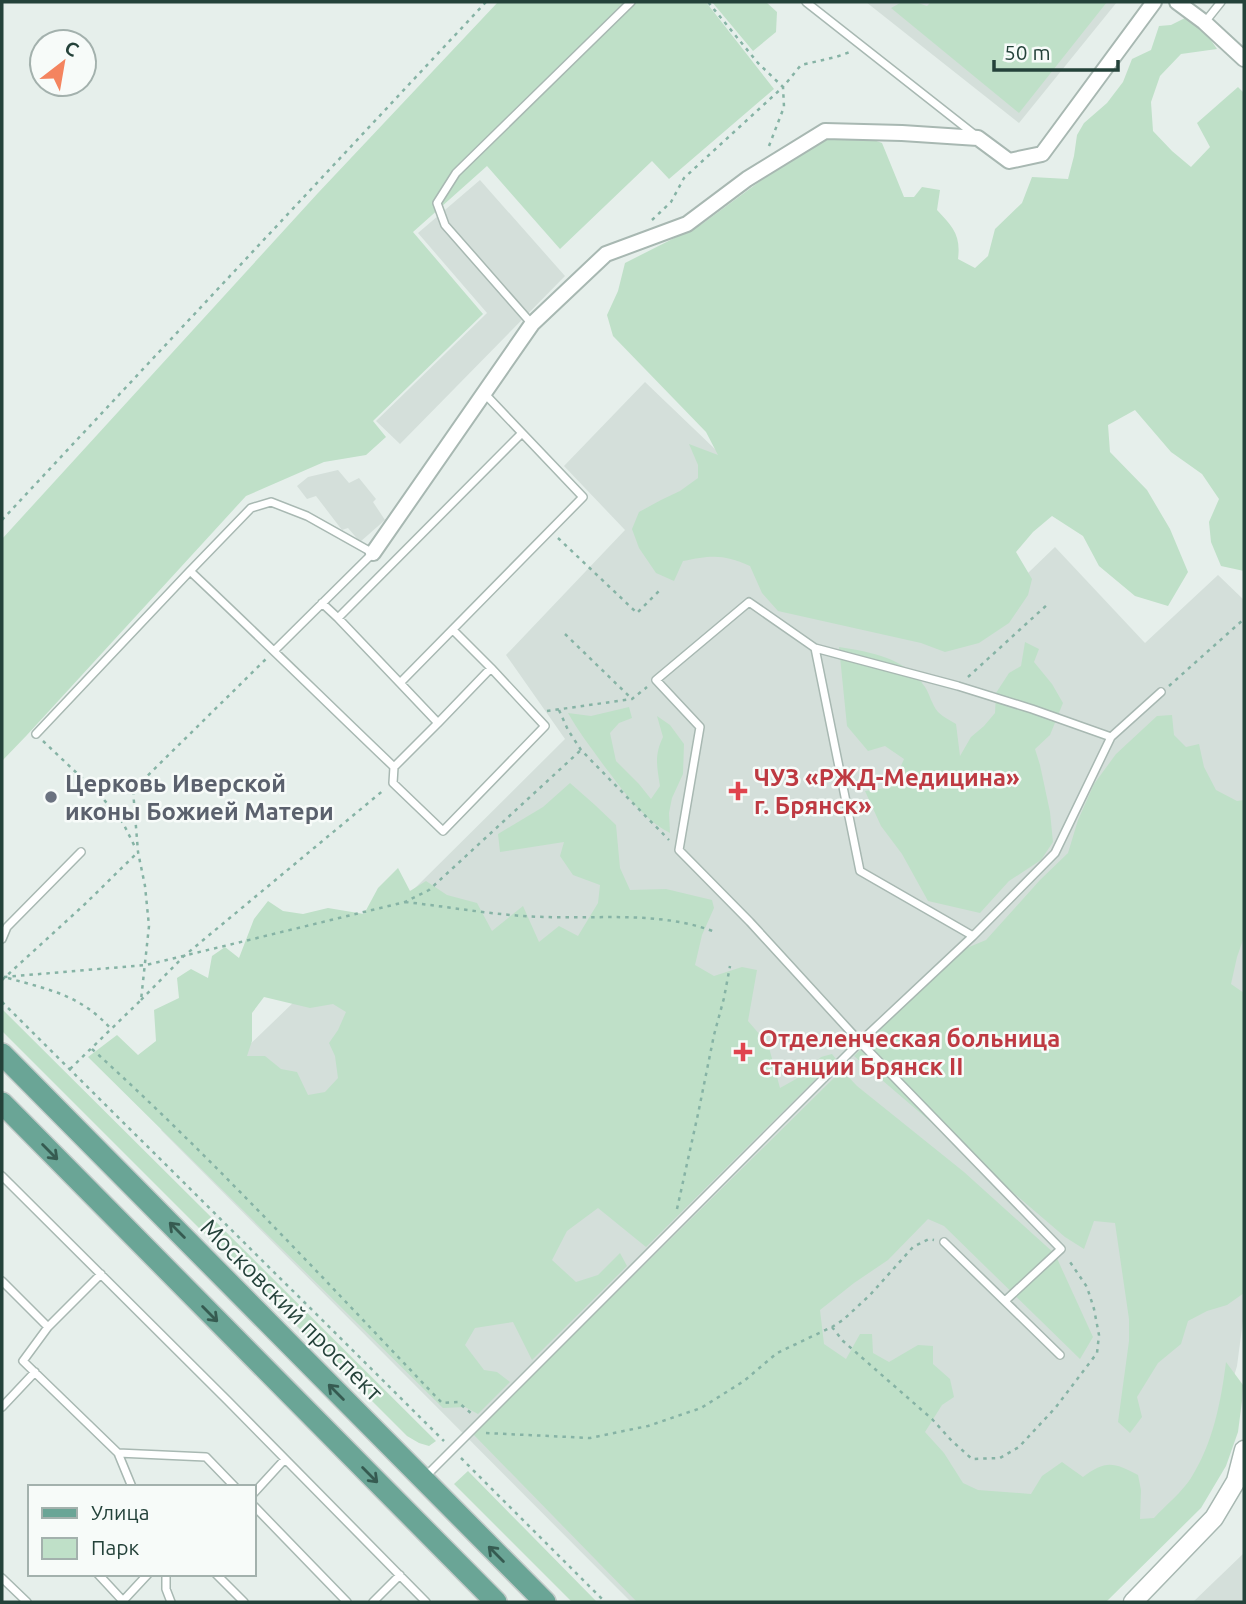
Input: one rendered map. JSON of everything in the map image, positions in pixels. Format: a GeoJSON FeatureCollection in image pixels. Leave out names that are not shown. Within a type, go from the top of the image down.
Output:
{"type":"FeatureCollection","features":[{"type":"Feature","properties":{"kind":"main road","name":"Московский проспект"},"geometry":{"type":"LineString","coordinates":[[2,1054],[545,1602]]}},
{"type":"Feature","properties":{"kind":"main road"},"geometry":{"type":"LineString","coordinates":[[2,1103],[496,1602]]}},
{"type":"Feature","properties":{"kind":"street"},"geometry":{"type":"LineString","coordinates":[[373,553],[532,324],[606,254],[687,224],[747,179],[825,131],[978,138],[1009,161],[1042,154],[1154,2]]}},
{"type":"Feature","properties":{"kind":"street"},"geometry":{"type":"LineString","coordinates":[[1178,2],[1244,59]]}},
{"type":"Feature","properties":{"kind":"street"},"geometry":{"type":"LineString","coordinates":[[1133,1602],[1214,1518],[1240,1482],[1244,1450]]}},
{"type":"Feature","properties":{"kind":"lane"},"geometry":{"type":"LineString","coordinates":[[532,324],[445,225],[437,203],[456,173],[631,2]]}},
{"type":"Feature","properties":{"kind":"lane"},"geometry":{"type":"LineString","coordinates":[[806,2],[978,138]]}},
{"type":"Feature","properties":{"kind":"lane"},"geometry":{"type":"LineString","coordinates":[[1204,22],[1221,2]]}},
{"type":"Feature","properties":{"kind":"lane"},"geometry":{"type":"LineString","coordinates":[[400,683],[583,497],[483,393]]}},
{"type":"Feature","properties":{"kind":"lane"},"geometry":{"type":"LineString","coordinates":[[338,618],[521,434]]}},
{"type":"Feature","properties":{"kind":"lane"},"geometry":{"type":"LineString","coordinates":[[36,734],[251,509],[271,502],[307,516],[373,553],[275,650]]}},
{"type":"Feature","properties":{"kind":"lane"},"geometry":{"type":"LineString","coordinates":[[190,571],[394,767]]}},
{"type":"Feature","properties":{"kind":"lane"},"geometry":{"type":"LineString","coordinates":[[1006,1300],[1060,1249],[679,850],[700,727],[656,680],[749,602],[815,648],[1032,709],[1111,737]]}},
{"type":"Feature","properties":{"kind":"lane"},"geometry":{"type":"LineString","coordinates":[[322,603],[438,723]]}},
{"type":"Feature","properties":{"kind":"lane"},"geometry":{"type":"LineString","coordinates":[[453,629],[491,668],[545,726],[443,831],[393,783],[394,767],[491,668]]}},
{"type":"Feature","properties":{"kind":"lane"},"geometry":{"type":"LineString","coordinates":[[815,648],[860,871],[973,936]]}},
{"type":"Feature","properties":{"kind":"lane"},"geometry":{"type":"LineString","coordinates":[[422,1480],[860,1042],[973,936],[1055,853],[1111,737],[1161,692]]}},
{"type":"Feature","properties":{"kind":"lane"},"geometry":{"type":"LineString","coordinates":[[2,939],[7,926],[82,852]]}},
{"type":"Feature","properties":{"kind":"lane"},"geometry":{"type":"LineString","coordinates":[[2,1176],[426,1602]]}},
{"type":"Feature","properties":{"kind":"lane"},"geometry":{"type":"LineString","coordinates":[[944,1241],[1060,1355]]}},
{"type":"Feature","properties":{"kind":"lane"},"geometry":{"type":"LineString","coordinates":[[101,1274],[48,1327],[23,1361],[118,1453],[131,1485]]}},
{"type":"Feature","properties":{"kind":"lane"},"geometry":{"type":"LineString","coordinates":[[2,1281],[48,1327]]}},
{"type":"Feature","properties":{"kind":"lane"},"geometry":{"type":"LineString","coordinates":[[2,1407],[35,1372]]}},
{"type":"Feature","properties":{"kind":"lane"},"geometry":{"type":"LineString","coordinates":[[118,1453],[206,1457],[233,1485]]}},
{"type":"Feature","properties":{"kind":"lane"},"geometry":{"type":"LineString","coordinates":[[256,1491],[285,1459]]}},
{"type":"Feature","properties":{"kind":"lane"},"geometry":{"type":"LineString","coordinates":[[256,1508],[347,1602]]}},
{"type":"Feature","properties":{"kind":"lane"},"geometry":{"type":"LineString","coordinates":[[373,1602],[400,1575]]}},
{"type":"Feature","properties":{"kind":"lane"},"geometry":{"type":"LineString","coordinates":[[100,1576],[122,1602],[146,1576]]}},
{"type":"Feature","properties":{"kind":"lane"},"geometry":{"type":"LineString","coordinates":[[166,1576],[166,1589],[172,1602]]}},
{"type":"Feature","properties":{"kind":"lane"},"geometry":{"type":"LineString","coordinates":[[218,1576],[244,1602]]}},
{"type":"Feature","properties":{"kind":"lane"},"geometry":{"type":"LineString","coordinates":[[2,1578],[27,1602]]}},
{"type":"Feature","properties":{"kind":"path"},"geometry":{"type":"LineString","coordinates":[[2,520],[485,2]]}},
{"type":"Feature","properties":{"kind":"path"},"geometry":{"type":"LineString","coordinates":[[708,2],[758,63],[783,87],[785,107],[767,151]]}},
{"type":"Feature","properties":{"kind":"path"},"geometry":{"type":"LineString","coordinates":[[646,224],[671,202],[684,178],[783,87],[802,65],[863,47]]}},
{"type":"Feature","properties":{"kind":"path"},"geometry":{"type":"LineString","coordinates":[[550,530],[638,613],[659,591]]}},
{"type":"Feature","properties":{"kind":"path"},"geometry":{"type":"LineString","coordinates":[[958,687],[1049,603]]}},
{"type":"Feature","properties":{"kind":"path"},"geometry":{"type":"LineString","coordinates":[[1161,692],[1244,619]]}},
{"type":"Feature","properties":{"kind":"path"},"geometry":{"type":"LineString","coordinates":[[565,634],[632,699]]}},
{"type":"Feature","properties":{"kind":"path"},"geometry":{"type":"LineString","coordinates":[[141,1000],[149,926],[138,852],[133,790],[275,650]]}},
{"type":"Feature","properties":{"kind":"path"},"geometry":{"type":"LineString","coordinates":[[656,680],[632,699],[559,710],[580,750],[679,850]]}},
{"type":"Feature","properties":{"kind":"path"},"geometry":{"type":"LineString","coordinates":[[36,734],[101,796],[123,823],[138,852]]}},
{"type":"Feature","properties":{"kind":"path"},"geometry":{"type":"LineString","coordinates":[[3,978],[146,965],[405,902],[429,890],[580,750]]}},
{"type":"Feature","properties":{"kind":"path"},"geometry":{"type":"LineString","coordinates":[[71,1069],[184,956],[393,783]]}},
{"type":"Feature","properties":{"kind":"path"},"geometry":{"type":"LineString","coordinates":[[3,978],[138,852]]}},
{"type":"Feature","properties":{"kind":"path"},"geometry":{"type":"LineString","coordinates":[[405,902],[500,915],[645,918],[696,924],[715,932]]}},
{"type":"Feature","properties":{"kind":"path"},"geometry":{"type":"LineString","coordinates":[[672,1229],[730,966]]}},
{"type":"Feature","properties":{"kind":"path"},"geometry":{"type":"LineString","coordinates":[[3,978],[65,994],[88,1007],[112,1030]]}},
{"type":"Feature","properties":{"kind":"path"},"geometry":{"type":"LineString","coordinates":[[2,1002],[605,1602]]}},
{"type":"Feature","properties":{"kind":"path"},"geometry":{"type":"LineString","coordinates":[[92,1049],[211,1164],[442,1403],[458,1402],[479,1421]]}},
{"type":"Feature","properties":{"kind":"path"},"geometry":{"type":"LineString","coordinates":[[472,1428],[483,1433],[590,1438],[648,1426],[701,1408],[744,1381],[777,1353],[844,1320],[913,1247],[929,1239],[944,1241]]}},
{"type":"Feature","properties":{"kind":"path"},"geometry":{"type":"LineString","coordinates":[[832,1327],[843,1341],[932,1419],[972,1459],[1000,1458],[1019,1447],[1056,1407],[1097,1353],[1099,1335],[1091,1298],[1087,1287],[1060,1249]]}},
{"type":"Feature","properties":{"kind":"shaded area"},"geometry":{"type":"Polygon","coordinates":[[[866,2],[1117,2],[1019,123],[866,2]]]}},
{"type":"Feature","properties":{"kind":"shaded area"},"geometry":{"type":"Polygon","coordinates":[[[480,180],[565,276],[400,444],[376,421],[487,313],[418,233],[480,180]]]}},
{"type":"Feature","properties":{"kind":"shaded area","name":"Отделенческая больница станции Брянск II"},"geometry":{"type":"Polygon","coordinates":[[[645,382],[765,497],[954,644],[1055,547],[1145,643],[1218,575],[1244,600],[1244,1313],[1237,1366],[1204,1478],[1102,1602],[631,1602],[161,1130],[406,897],[565,739],[506,655],[625,530],[564,466],[645,382]]]}},
{"type":"Feature","properties":{"kind":"shaded area"},"geometry":{"type":"Polygon","coordinates":[[[338,470],[349,483],[359,478],[376,499],[373,502],[385,520],[360,542],[348,528],[342,530],[316,496],[307,499],[297,486],[308,477],[338,470]]]}},
{"type":"Feature","properties":{"kind":"shaded area"},"geometry":{"type":"Polygon","coordinates":[[[1244,1553],[1244,1602],[1193,1602],[1244,1553]]]}},
{"type":"Feature","properties":{"kind":"green space"},"geometry":{"type":"Polygon","coordinates":[[[498,2],[706,2],[774,89],[669,179],[652,161],[560,249],[487,166],[413,232],[483,314],[373,421],[386,437],[366,455],[324,462],[246,496],[2,761],[2,539],[318,193],[498,2]]]}},
{"type":"Feature","properties":{"kind":"green space"},"geometry":{"type":"Polygon","coordinates":[[[712,2],[766,2],[777,12],[776,32],[753,51],[712,2]]]}},
{"type":"Feature","properties":{"kind":"green space"},"geometry":{"type":"Polygon","coordinates":[[[902,2],[927,6],[931,2],[1107,2],[1019,113],[891,8],[902,2]]]}},
{"type":"Feature","properties":{"kind":"green space"},"geometry":{"type":"Polygon","coordinates":[[[1185,18],[1204,30],[1217,49],[1181,54],[1160,76],[1151,102],[1153,131],[1191,167],[1210,147],[1197,123],[1238,87],[1244,93],[1244,571],[1221,566],[1211,542],[1209,522],[1219,499],[1202,474],[1171,452],[1135,410],[1108,425],[1110,452],[1147,490],[1170,529],[1188,572],[1168,606],[1135,596],[1099,566],[1083,536],[1052,516],[1033,532],[1016,552],[1032,579],[1028,595],[1009,623],[979,643],[945,652],[921,643],[778,611],[762,593],[750,566],[732,559],[710,557],[683,561],[674,581],[656,573],[639,548],[632,529],[639,512],[680,491],[698,478],[698,465],[689,444],[718,455],[706,432],[613,336],[607,315],[618,291],[625,263],[702,224],[814,143],[834,136],[863,136],[882,143],[904,197],[914,197],[922,187],[940,190],[937,210],[955,232],[958,259],[975,268],[988,256],[995,229],[1022,203],[1032,177],[1068,179],[1077,135],[1084,123],[1107,103],[1123,82],[1132,59],[1151,50],[1159,26],[1171,25],[1185,18]]]}},
{"type":"Feature","properties":{"kind":"green space"},"geometry":{"type":"Polygon","coordinates":[[[1025,642],[1039,649],[1034,662],[1063,703],[1050,735],[1035,749],[1050,812],[1053,842],[1041,860],[1009,881],[980,913],[928,901],[902,854],[881,826],[865,791],[892,787],[904,759],[885,746],[868,751],[847,726],[839,647],[887,658],[917,677],[938,712],[956,724],[960,756],[971,737],[995,713],[996,693],[1009,673],[1021,666],[1025,642]]]}},
{"type":"Feature","properties":{"kind":"green space"},"geometry":{"type":"Polygon","coordinates":[[[629,707],[632,718],[619,723],[610,733],[616,761],[651,799],[660,786],[657,756],[663,737],[657,716],[670,725],[684,744],[683,774],[672,798],[669,813],[670,833],[650,819],[633,802],[568,713],[591,716],[629,707]]]}},
{"type":"Feature","properties":{"kind":"green space"},"geometry":{"type":"Polygon","coordinates":[[[1172,715],[1174,735],[1186,747],[1199,744],[1204,767],[1216,790],[1237,801],[1244,800],[1244,937],[1231,984],[1244,993],[1244,1293],[1227,1305],[1188,1321],[1181,1344],[1158,1363],[1137,1397],[1142,1417],[1130,1433],[1118,1422],[1129,1341],[1129,1319],[1115,1223],[1094,1221],[1084,1249],[1065,1237],[854,1056],[957,952],[986,940],[1068,853],[1078,820],[1094,784],[1116,754],[1157,716],[1172,715]]]}},
{"type":"Feature","properties":{"kind":"green space"},"geometry":{"type":"Polygon","coordinates":[[[570,783],[616,825],[620,868],[630,890],[666,889],[712,900],[714,908],[702,935],[695,965],[714,976],[742,967],[757,970],[748,1021],[768,1044],[780,1088],[796,1079],[821,1057],[832,1054],[836,1059],[646,1247],[598,1208],[567,1231],[552,1260],[576,1282],[598,1275],[620,1253],[627,1266],[532,1360],[513,1322],[475,1328],[465,1345],[484,1370],[497,1372],[510,1382],[478,1414],[465,1407],[443,1408],[88,1057],[117,1035],[138,1055],[156,1041],[154,1010],[179,998],[177,978],[191,969],[208,978],[212,956],[225,947],[239,958],[254,919],[268,901],[283,911],[303,914],[328,908],[364,914],[378,888],[398,868],[410,891],[426,881],[447,895],[477,903],[492,931],[523,906],[539,942],[559,926],[578,936],[598,903],[600,885],[573,875],[560,856],[564,842],[500,852],[498,834],[543,807],[570,783]],[[264,997],[252,1013],[252,1041],[247,1056],[265,1056],[281,1069],[297,1072],[308,1095],[325,1092],[338,1078],[335,1056],[329,1043],[346,1012],[333,1004],[310,1008],[264,997]]]}},
{"type":"Feature","properties":{"kind":"green space"},"geometry":{"type":"Polygon","coordinates":[[[2,1009],[436,1441],[429,1446],[407,1436],[2,1031],[2,1009]]]}},
{"type":"Feature","properties":{"kind":"green space"},"geometry":{"type":"Polygon","coordinates":[[[842,1070],[857,1086],[964,1172],[1055,1254],[1093,1337],[1080,1359],[944,1226],[928,1219],[888,1260],[820,1310],[824,1344],[846,1359],[860,1334],[872,1334],[873,1353],[889,1362],[918,1345],[933,1346],[933,1364],[950,1379],[954,1397],[942,1405],[925,1432],[944,1453],[963,1483],[978,1490],[1031,1494],[1042,1476],[1062,1462],[1083,1477],[1104,1465],[1116,1465],[1138,1475],[1141,1490],[1140,1519],[1154,1518],[1179,1493],[1199,1465],[1219,1407],[1226,1362],[1243,1385],[1238,1432],[1226,1466],[1201,1508],[1106,1602],[637,1602],[473,1434],[842,1070]]]}},
{"type":"Feature","properties":{"kind":"green space"},"geometry":{"type":"Polygon","coordinates":[[[468,1471],[595,1602],[572,1602],[454,1484],[468,1471]]]}},
{"type":"Feature","properties":{"kind":"place","name":"ЧУЗ «РЖД-Медицина» г. Брянск»"},"geometry":{"type":"Point","coordinates":[738,791]}},
{"type":"Feature","properties":{"kind":"place","name":"Церковь Иверской иконы Божией Матери"},"geometry":{"type":"Point","coordinates":[51,797]}},
{"type":"Feature","properties":{"kind":"place","name":"Отделенческая больница станции Брянск II"},"geometry":{"type":"Point","coordinates":[743,1052]}}]}
